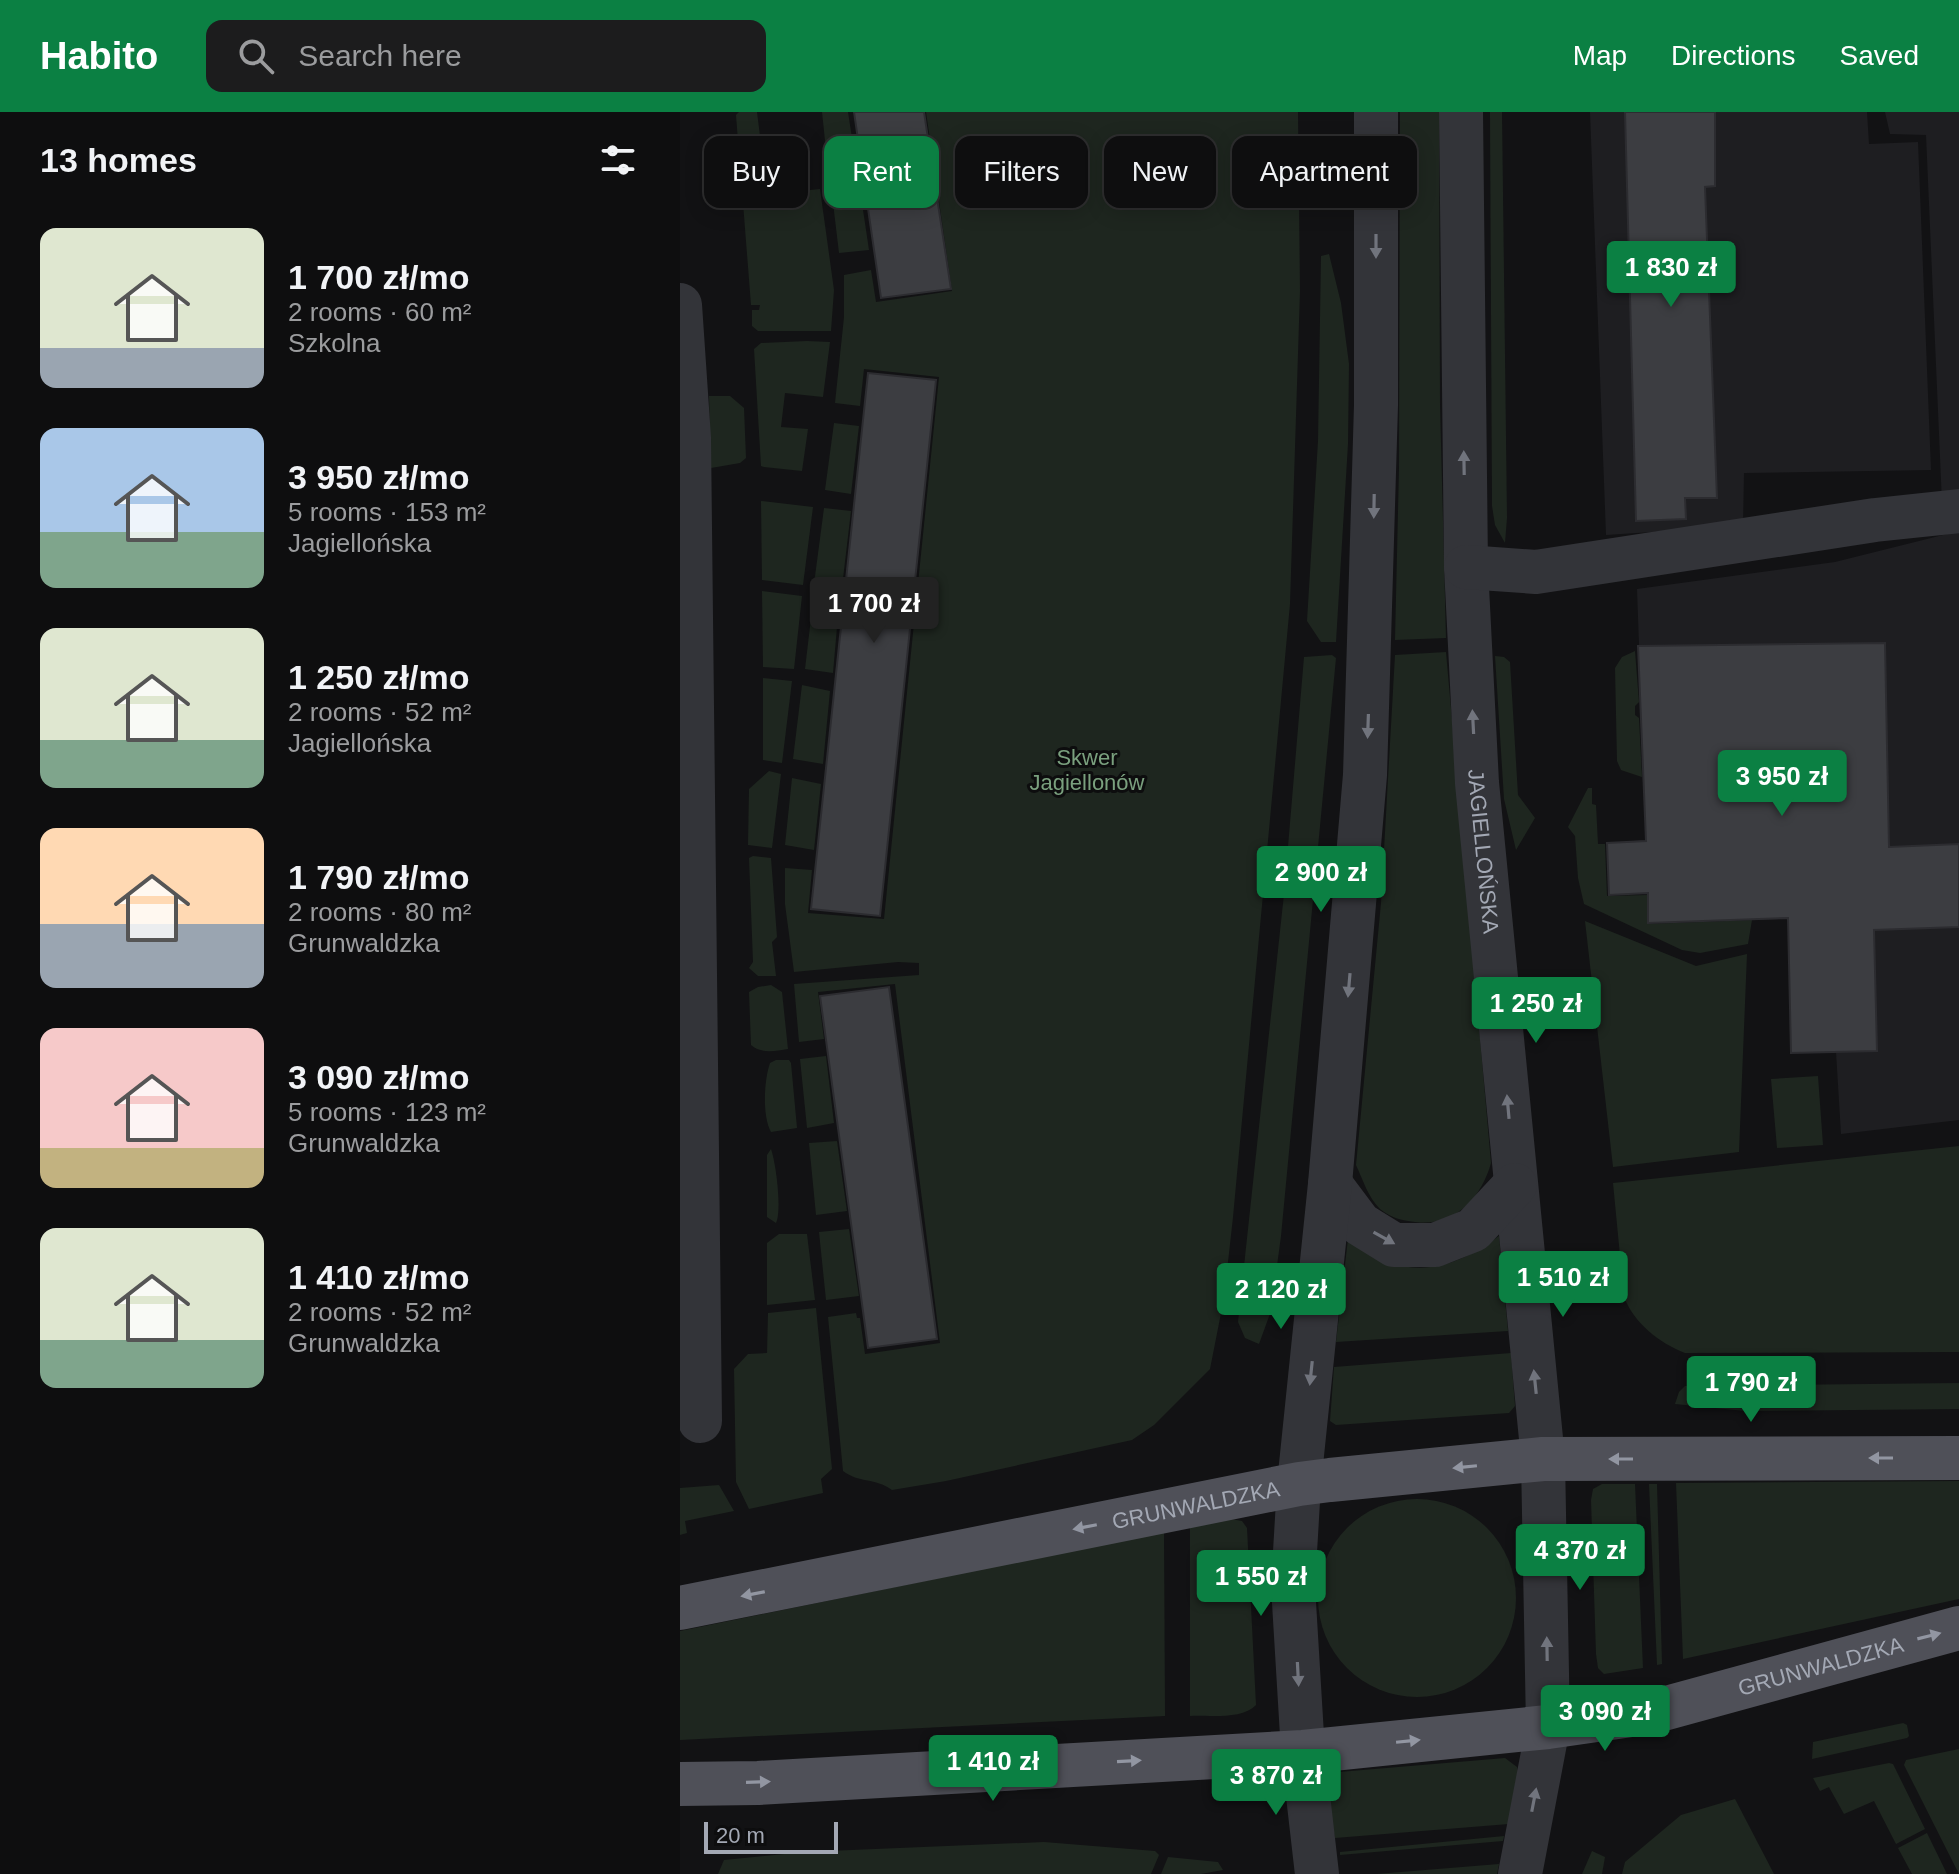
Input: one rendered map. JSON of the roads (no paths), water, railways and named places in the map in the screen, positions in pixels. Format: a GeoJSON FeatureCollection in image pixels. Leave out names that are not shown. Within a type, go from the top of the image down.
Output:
{"type":"FeatureCollection","features":[{"type":"Feature","properties":{"kind":"main road","name":"GRUNWALDZKA"},"geometry":{"type":"LineString","coordinates":[[680,1608],[1299,1484],[1543,1459],[1959,1458]]}},
{"type":"Feature","properties":{"kind":"main road","name":"GRUNWALDZKA"},"geometry":{"type":"LineString","coordinates":[[680,1784],[758,1783],[1303,1752],[1548,1727],[1652,1712],[1959,1628]]}},
{"type":"Feature","properties":{"kind":"street"},"geometry":{"type":"LineString","coordinates":[[1317,1874],[1303,1752],[1293,1586],[1299,1484],[1356,906],[1368,712],[1376,405],[1376,112]]}},
{"type":"Feature","properties":{"kind":"street","name":"JAGIELLOŃSKA"},"geometry":{"type":"LineString","coordinates":[[1461,112],[1466,567],[1477,783],[1543,1459],[1548,1727],[1520,1874]]}},
{"type":"Feature","properties":{"kind":"street"},"geometry":{"type":"LineString","coordinates":[[680,305],[684,439],[688,987],[700,1421]]}},
{"type":"Feature","properties":{"kind":"street"},"geometry":{"type":"LineString","coordinates":[[1466,567],[1536,572],[1875,520],[1959,511]]}},
{"type":"Feature","properties":{"kind":"street"},"geometry":{"type":"LineString","coordinates":[[1330,1184],[1360,1224],[1394,1245],[1435,1245],[1473,1230],[1515,1185]]}},
{"type":"Feature","properties":{"kind":"park label","name":"Skwer Jagiellonów"},"geometry":{"type":"Point","coordinates":[1087,770]}}]}
